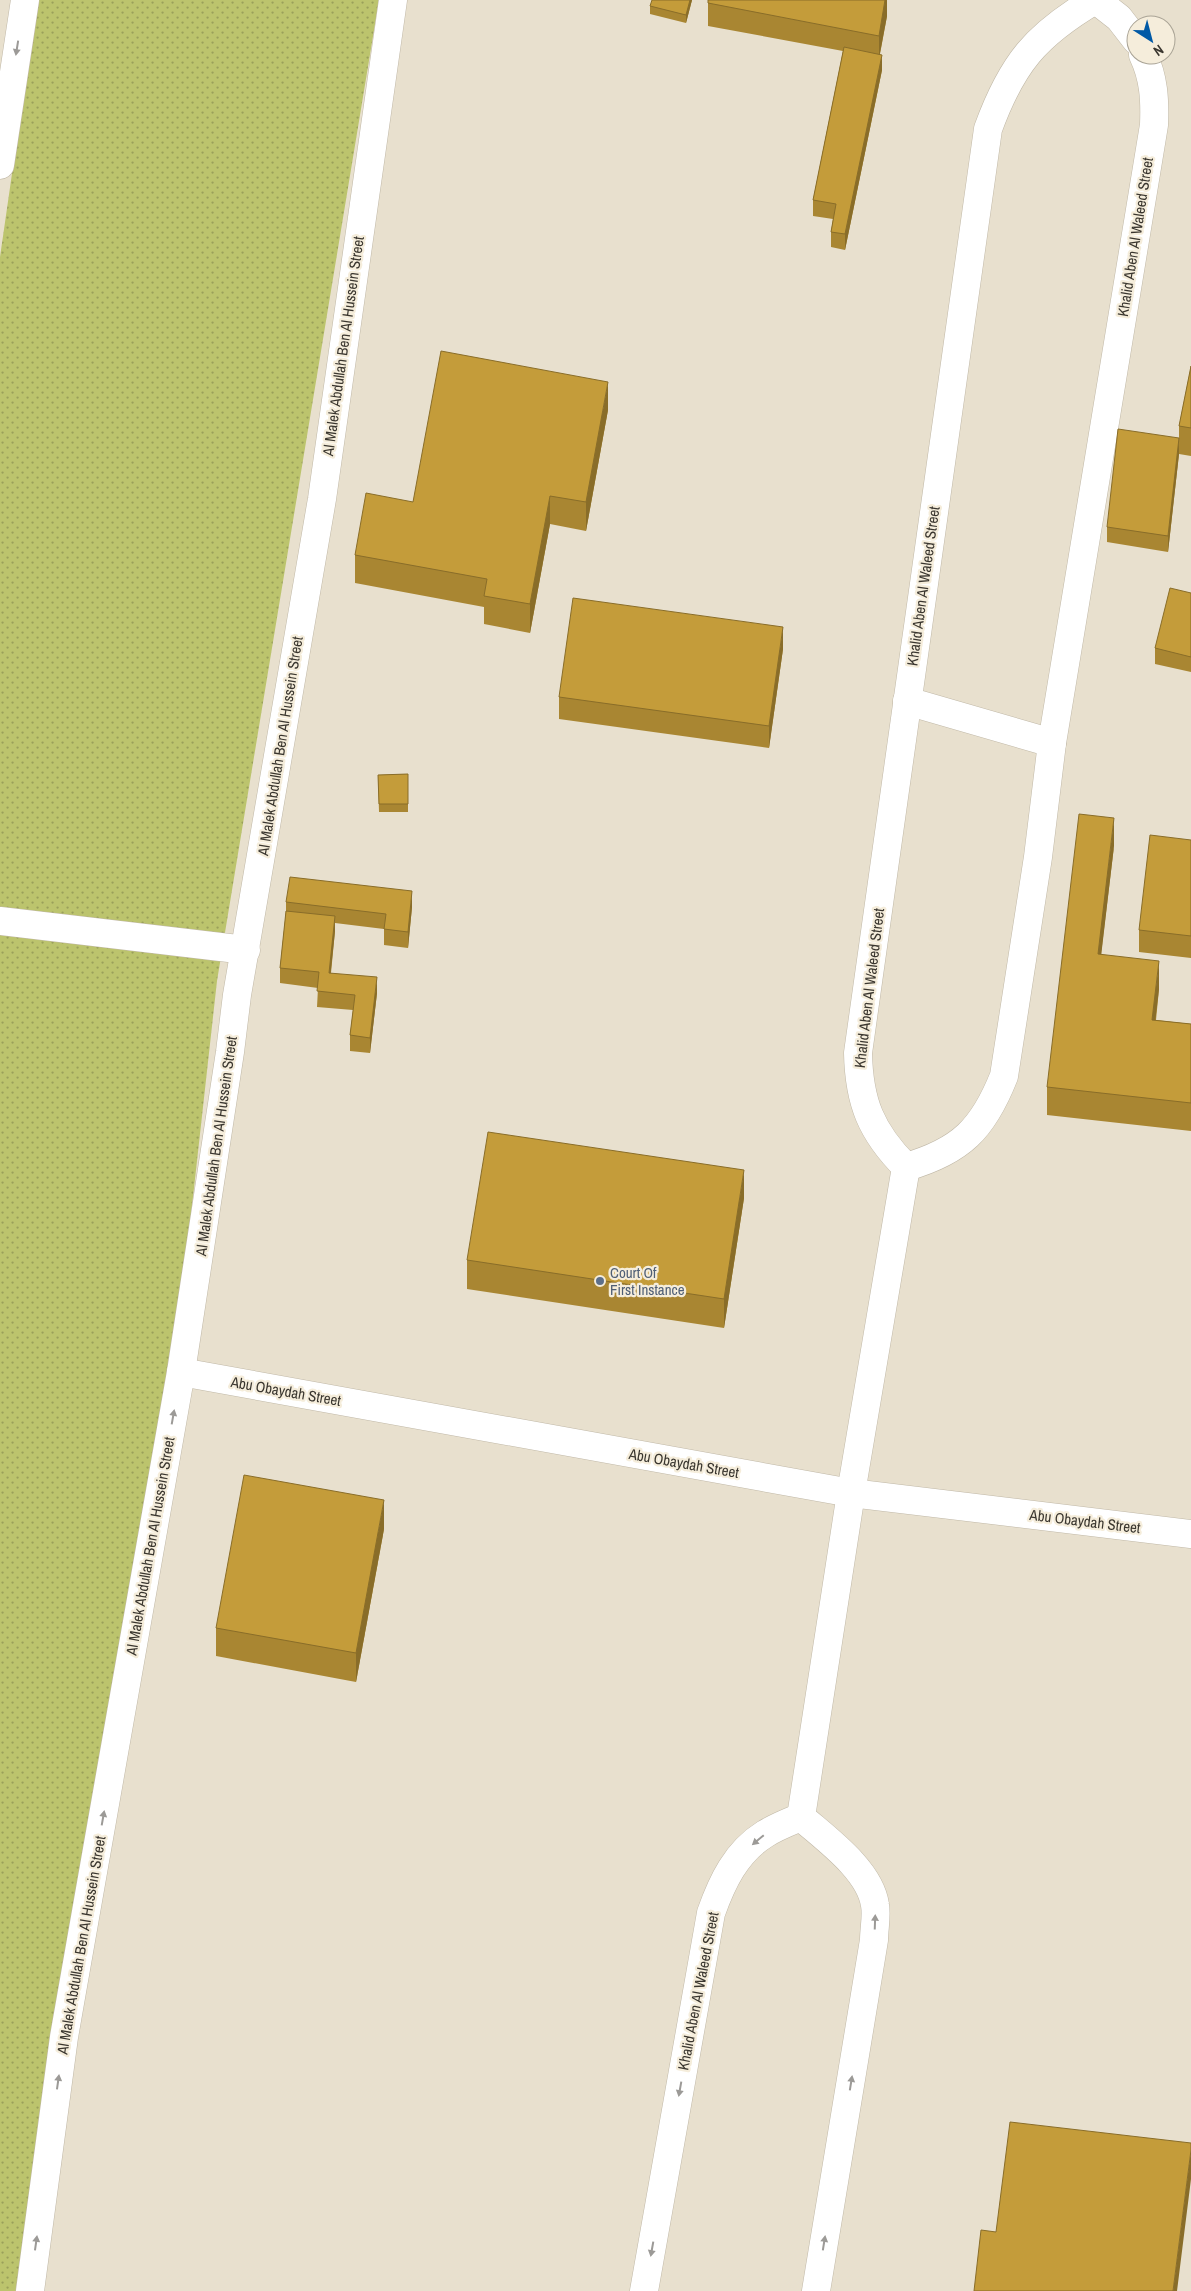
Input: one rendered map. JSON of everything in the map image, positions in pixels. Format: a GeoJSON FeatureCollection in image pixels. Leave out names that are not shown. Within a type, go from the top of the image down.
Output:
{"type":"FeatureCollection","features":[{"type":"Feature","properties":{"kind":"street"},"geometry":{"type":"LineString","coordinates":[[0,165],[25,0]]}},
{"type":"Feature","properties":{"kind":"street","name":"Al Malek Abdullah Ben Al Hussein Street"},"geometry":{"type":"LineString","coordinates":[[30,2291],[64,2037],[181,1372],[229,1062],[237,995],[322,499],[393,0]]}},
{"type":"Feature","properties":{"kind":"street","name":"Khalid Aben Al Waleed Street"},"geometry":{"type":"LineString","coordinates":[[1126,27],[1119,18],[1096,0],[1066,18],[1038,40],[1016,66],[1000,97],[988,129],[858,1053],[859,1079],[864,1104],[874,1128],[888,1149],[906,1167],[933,1159],[957,1145],[978,1126],[994,1103],[1004,1076],[1038,857],[1052,743],[1154,124],[1155,95],[1148,65]]}},
{"type":"Feature","properties":{"kind":"street"},"geometry":{"type":"LineString","coordinates":[[907,702],[1052,743]]}},
{"type":"Feature","properties":{"kind":"street"},"geometry":{"type":"LineString","coordinates":[[0,921],[246,950]]}},
{"type":"Feature","properties":{"kind":"street"},"geometry":{"type":"LineString","coordinates":[[816,2291],[874,1940],[876,1905],[862,1876],[846,1857],[801,1817],[906,1167]]}},
{"type":"Feature","properties":{"kind":"street","name":"Abu Obaydah Street"},"geometry":{"type":"LineString","coordinates":[[181,1372],[852,1494],[1191,1534]]}},
{"type":"Feature","properties":{"kind":"street","name":"Khalid Aben Al Waleed Street"},"geometry":{"type":"LineString","coordinates":[[644,2291],[711,1913],[723,1881],[743,1852],[765,1834],[801,1817]]}},
{"type":"Feature","properties":{"kind":"green space"},"geometry":{"type":"Polygon","coordinates":[[[37,0],[379,0],[217,981],[172,1386],[33,2291],[0,2291],[0,257],[37,0]]]}},
{"type":"Feature","properties":{"kind":"building"},"geometry":{"type":"Polygon","coordinates":[[[652,0],[690,0],[686,15],[650,6],[652,0]]]}},
{"type":"Feature","properties":{"kind":"building"},"geometry":{"type":"Polygon","coordinates":[[[708,0],[885,0],[879,36],[708,3],[708,0]]]}},
{"type":"Feature","properties":{"kind":"building"},"geometry":{"type":"Polygon","coordinates":[[[844,47],[882,55],[845,234],[831,232],[836,204],[813,200],[844,47]]]}},
{"type":"Feature","properties":{"kind":"building"},"geometry":{"type":"Polygon","coordinates":[[[441,351],[608,382],[586,502],[550,496],[530,604],[484,596],[487,579],[355,555],[366,493],[413,502],[441,351]]]}},
{"type":"Feature","properties":{"kind":"building"},"geometry":{"type":"Polygon","coordinates":[[[1191,366],[1191,428],[1179,426],[1191,366]]]}},
{"type":"Feature","properties":{"kind":"building"},"geometry":{"type":"Polygon","coordinates":[[[1118,429],[1179,438],[1168,536],[1107,527],[1118,429]]]}},
{"type":"Feature","properties":{"kind":"building"},"geometry":{"type":"Polygon","coordinates":[[[1170,588],[1191,593],[1191,657],[1155,648],[1170,588]]]}},
{"type":"Feature","properties":{"kind":"building"},"geometry":{"type":"Polygon","coordinates":[[[573,598],[783,627],[769,726],[559,697],[573,598]]]}},
{"type":"Feature","properties":{"kind":"building"},"geometry":{"type":"Polygon","coordinates":[[[408,774],[408,804],[379,804],[378,775],[408,774]]]}},
{"type":"Feature","properties":{"kind":"building"},"geometry":{"type":"Polygon","coordinates":[[[1079,814],[1114,818],[1098,954],[1159,961],[1152,1020],[1191,1024],[1191,1103],[1047,1087],[1079,814]]]}},
{"type":"Feature","properties":{"kind":"building"},"geometry":{"type":"Polygon","coordinates":[[[1150,835],[1191,840],[1191,936],[1139,930],[1150,835]]]}},
{"type":"Feature","properties":{"kind":"building"},"geometry":{"type":"Polygon","coordinates":[[[290,877],[412,891],[408,932],[384,929],[386,914],[286,902],[290,877]]]}},
{"type":"Feature","properties":{"kind":"building"},"geometry":{"type":"Polygon","coordinates":[[[286,911],[335,916],[329,973],[377,977],[370,1038],[350,1035],[355,995],[317,991],[319,972],[280,968],[286,911]]]}},
{"type":"Feature","properties":{"kind":"building"},"geometry":{"type":"Polygon","coordinates":[[[488,1132],[744,1170],[724,1299],[467,1260],[488,1132]]]}},
{"type":"Feature","properties":{"kind":"building"},"geometry":{"type":"Polygon","coordinates":[[[244,1475],[384,1500],[356,1653],[216,1628],[244,1475]]]}},
{"type":"Feature","properties":{"kind":"building"},"geometry":{"type":"Polygon","coordinates":[[[1010,2122],[1191,2143],[1173,2291],[974,2291],[981,2230],[996,2232],[1010,2122]]]}},
{"type":"Feature","properties":{"kind":"place","name":"Court Of First Instance"},"geometry":{"type":"Point","coordinates":[600,1281]}}]}
